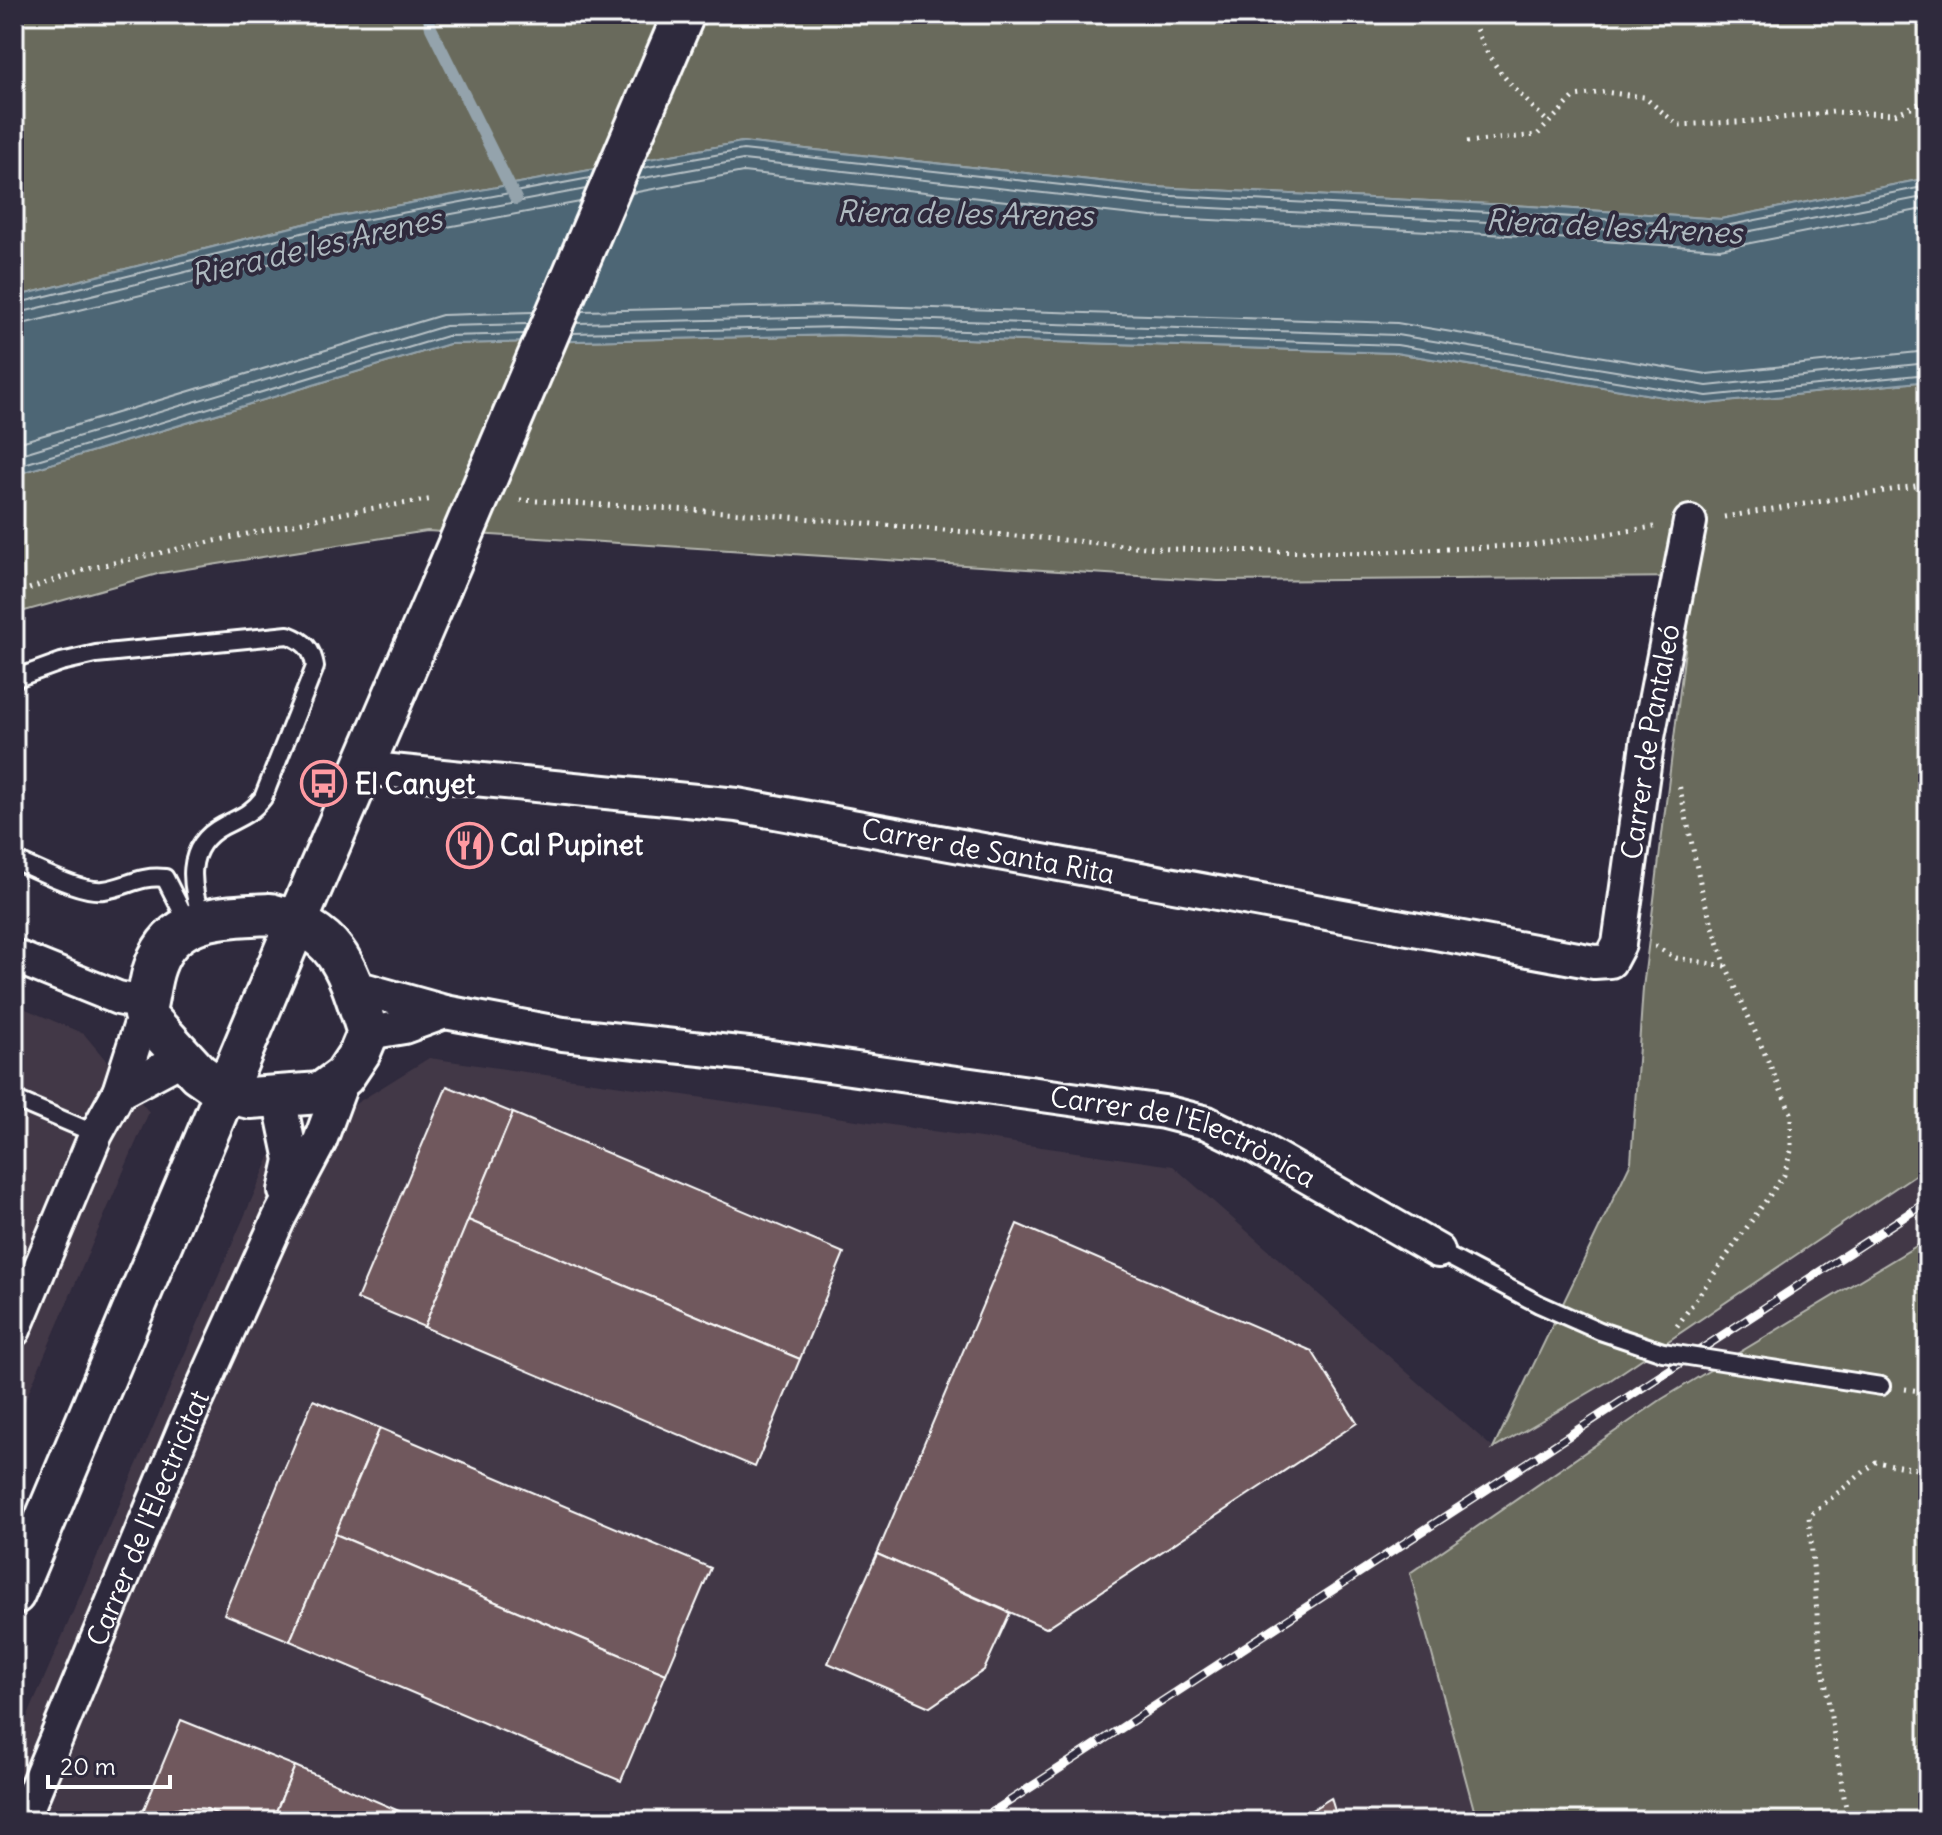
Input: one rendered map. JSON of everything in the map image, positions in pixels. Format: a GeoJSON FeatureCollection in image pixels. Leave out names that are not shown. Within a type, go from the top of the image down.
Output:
{"type":"FeatureCollection","features":[{"type":"Feature","properties":{"kind":"street"},"geometry":{"type":"LineString","coordinates":[[14,1594],[684,14]]}},
{"type":"Feature","properties":{"kind":"street","name":"Carrer de Pantaleó"},"geometry":{"type":"LineString","coordinates":[[1610,961],[1619,944],[1648,737],[1690,522]]}},
{"type":"Feature","properties":{"kind":"street","name":"Carrer de Santa Rita"},"geometry":{"type":"LineString","coordinates":[[362,768],[737,805],[1594,962],[1610,961]]}},
{"type":"Feature","properties":{"kind":"street"},"geometry":{"type":"LineString","coordinates":[[14,956],[146,1009],[198,1073],[225,1092],[250,1098],[321,1093],[344,1076],[368,1033],[342,960],[322,937],[297,921],[270,914],[196,923],[172,939],[156,961],[147,989],[146,1009],[119,1092],[96,1134],[14,1330]]}},
{"type":"Feature","properties":{"kind":"street","name":"Carrer de l'Electrònica"},"geometry":{"type":"LineString","coordinates":[[352,986],[445,1012],[563,1034],[773,1057],[1164,1112],[1207,1123],[1254,1146],[1438,1251]]}},
{"type":"Feature","properties":{"kind":"street"},"geometry":{"type":"LineString","coordinates":[[368,1033],[404,1027],[445,1012]]}},
{"type":"Feature","properties":{"kind":"street"},"geometry":{"type":"LineString","coordinates":[[119,1092],[183,1058]]}},
{"type":"Feature","properties":{"kind":"street","name":"Carrer de l'Electricitat"},"geometry":{"type":"LineString","coordinates":[[22,1821],[185,1427],[279,1218],[320,1141],[344,1076]]}},
{"type":"Feature","properties":{"kind":"street","name":"Carrer de l'Electricitat"},"geometry":{"type":"LineString","coordinates":[[279,1098],[292,1160],[279,1218]]}},
{"type":"Feature","properties":{"kind":"lane"},"geometry":{"type":"LineString","coordinates":[[14,679],[61,662],[96,654],[288,635],[308,646],[314,656],[315,667],[263,798],[254,811],[244,818],[210,835],[194,861],[192,891],[196,923]]}},
{"type":"Feature","properties":{"kind":"lane"},"geometry":{"type":"LineString","coordinates":[[14,860],[83,888],[101,891],[149,877],[165,878],[196,923]]}},
{"type":"Feature","properties":{"kind":"lane"},"geometry":{"type":"LineString","coordinates":[[14,1099],[96,1134]]}},
{"type":"Feature","properties":{"kind":"lane","name":"Carrer de l'Electrònica"},"geometry":{"type":"LineString","coordinates":[[1438,1251],[1539,1304],[1600,1331],[1663,1352],[1881,1386]]}},
{"type":"Feature","properties":{"kind":"path"},"geometry":{"type":"LineString","coordinates":[[1472,14],[1475,27],[1496,68],[1549,123]]}},
{"type":"Feature","properties":{"kind":"path"},"geometry":{"type":"LineString","coordinates":[[1467,142],[1537,135],[1575,96],[1604,92],[1644,97],[1678,125],[1755,121],[1834,112],[1895,114],[1928,100]]}},
{"type":"Feature","properties":{"kind":"path"},"geometry":{"type":"LineString","coordinates":[[1733,516],[1928,484]]}},
{"type":"Feature","properties":{"kind":"path"},"geometry":{"type":"LineString","coordinates":[[14,594],[90,568],[394,503],[442,498]]}},
{"type":"Feature","properties":{"kind":"path"},"geometry":{"type":"LineString","coordinates":[[505,500],[742,513],[1170,549],[1363,553],[1530,545],[1690,522]]}},
{"type":"Feature","properties":{"kind":"path"},"geometry":{"type":"LineString","coordinates":[[1663,1352],[1677,1325],[1773,1193],[1784,1175],[1791,1151],[1791,1113],[1726,966],[1703,896],[1683,792],[1678,782]]}},
{"type":"Feature","properties":{"kind":"path"},"geometry":{"type":"LineString","coordinates":[[1622,924],[1676,958],[1726,966]]}},
{"type":"Feature","properties":{"kind":"path"},"geometry":{"type":"LineString","coordinates":[[1848,1821],[1820,1650],[1809,1516],[1876,1462],[1928,1471]]}},
{"type":"Feature","properties":{"kind":"shaded area"},"geometry":{"type":"Polygon","coordinates":[[[14,1004],[84,1034],[149,1112],[14,1426],[14,1004]]]}},
{"type":"Feature","properties":{"kind":"shaded area"},"geometry":{"type":"Polygon","coordinates":[[[429,1058],[1173,1166],[1493,1448],[1609,1381],[1928,1166],[1928,1239],[1662,1399],[1410,1573],[1477,1821],[14,1821],[14,1748],[270,1157],[429,1058]]]}},
{"type":"Feature","properties":{"kind":"green space"},"geometry":{"type":"Polygon","coordinates":[[[14,14],[1928,14],[1928,178],[1721,219],[1154,187],[742,142],[324,219],[14,297],[14,14]]]}},
{"type":"Feature","properties":{"kind":"green space"},"geometry":{"type":"Polygon","coordinates":[[[839,335],[1396,353],[1706,404],[1928,381],[1928,1166],[1609,1381],[1493,1449],[1631,1162],[1643,988],[1694,577],[1218,581],[427,531],[161,573],[14,614],[14,475],[449,344],[839,335]]]}},
{"type":"Feature","properties":{"kind":"green space"},"geometry":{"type":"Polygon","coordinates":[[[1928,1239],[1928,1821],[1477,1821],[1410,1573],[1662,1399],[1928,1239]]]}},
{"type":"Feature","properties":{"kind":"water","name":"Riera de les Arenes"},"geometry":{"type":"Polygon","coordinates":[[[742,142],[1154,187],[1721,219],[1928,178],[1928,381],[1706,404],[1396,353],[839,335],[449,344],[14,475],[14,297],[324,219],[742,142]]]}},
{"type":"Feature","properties":{"kind":"building"},"geometry":{"type":"Polygon","coordinates":[[[447,1086],[513,1113],[424,1327],[357,1299],[447,1086]]]}},
{"type":"Feature","properties":{"kind":"building"},"geometry":{"type":"Polygon","coordinates":[[[513,1113],[844,1253],[800,1359],[468,1220],[513,1113]]]}},
{"type":"Feature","properties":{"kind":"building"},"geometry":{"type":"Polygon","coordinates":[[[468,1220],[800,1359],[755,1467],[424,1327],[468,1220]]]}},
{"type":"Feature","properties":{"kind":"building"},"geometry":{"type":"Polygon","coordinates":[[[1017,1224],[1312,1351],[1357,1423],[1046,1628],[877,1554],[1017,1224]]]}},
{"type":"Feature","properties":{"kind":"building"},"geometry":{"type":"Polygon","coordinates":[[[313,1400],[380,1428],[290,1641],[224,1614],[313,1400]]]}},
{"type":"Feature","properties":{"kind":"building"},"geometry":{"type":"Polygon","coordinates":[[[380,1428],[711,1568],[666,1674],[335,1534],[380,1428]]]}},
{"type":"Feature","properties":{"kind":"building"},"geometry":{"type":"Polygon","coordinates":[[[335,1534],[666,1674],[621,1781],[290,1641],[335,1534]]]}},
{"type":"Feature","properties":{"kind":"building"},"geometry":{"type":"Polygon","coordinates":[[[877,1554],[1010,1613],[984,1670],[930,1707],[828,1663],[877,1554]]]}},
{"type":"Feature","properties":{"kind":"building"},"geometry":{"type":"Polygon","coordinates":[[[181,1720],[295,1766],[272,1821],[230,1821],[207,1809],[181,1807],[139,1821],[181,1720]]]}},
{"type":"Feature","properties":{"kind":"building"},"geometry":{"type":"Polygon","coordinates":[[[295,1766],[422,1821],[272,1821],[295,1766]]]}},
{"type":"Feature","properties":{"kind":"building"},"geometry":{"type":"Polygon","coordinates":[[[1331,1798],[1338,1821],[1294,1821],[1331,1798]]]}},
{"type":"Feature","properties":{"kind":"building"},"geometry":{"type":"Polygon","coordinates":[[[181,1807],[207,1809],[230,1821],[146,1821],[157,1814],[181,1807]]]}},
{"type":"Feature","properties":{"kind":"waterway"},"geometry":{"type":"LineString","coordinates":[[428,14],[431,28],[516,199]]}},
{"type":"Feature","properties":{"kind":"railway"},"geometry":{"type":"LineString","coordinates":[[979,1821],[1928,1201]]}},
{"type":"Feature","properties":{"kind":"place","name":"El Canyet"},"geometry":{"type":"Point","coordinates":[324,784]}},
{"type":"Feature","properties":{"kind":"place","name":"Cal Pupinet"},"geometry":{"type":"Point","coordinates":[469,845]}}]}
